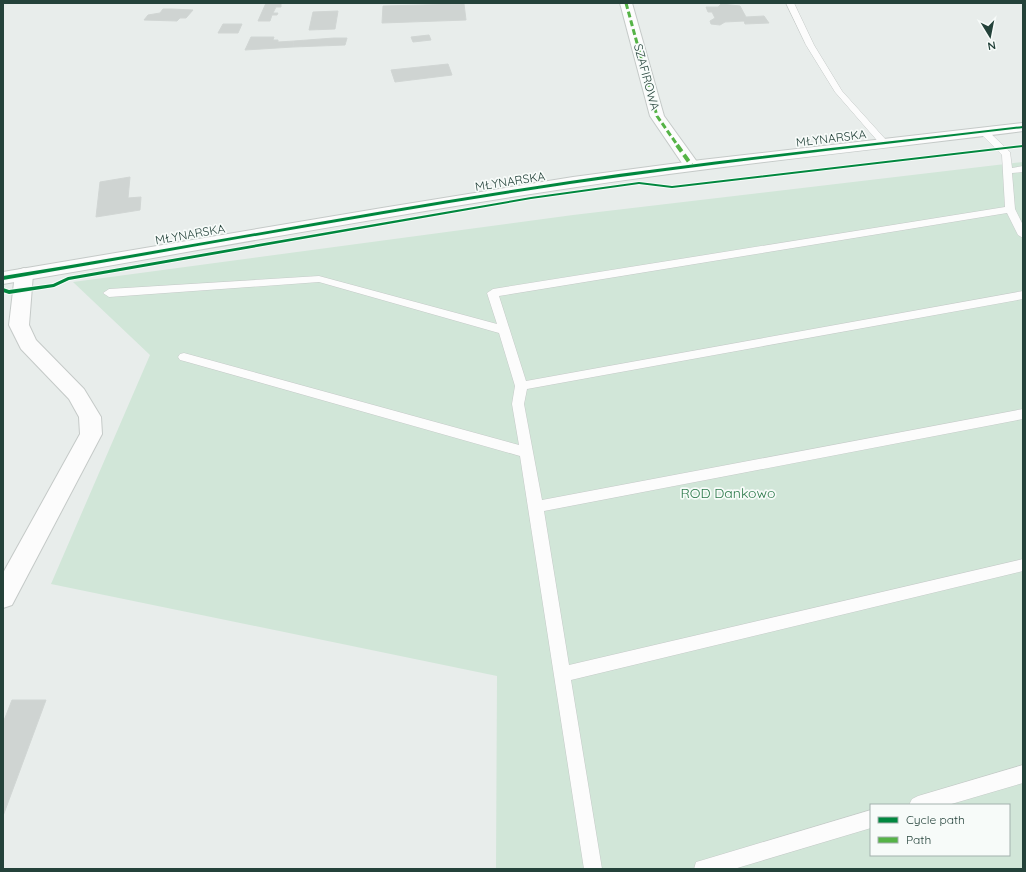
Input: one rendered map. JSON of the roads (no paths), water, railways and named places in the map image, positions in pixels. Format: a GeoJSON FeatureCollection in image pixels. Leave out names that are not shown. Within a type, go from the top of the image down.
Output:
{"type":"FeatureCollection","features":[{"type":"Feature","properties":{"kind":"street","name":"SZAFIROWA"},"geometry":{"type":"LineString","coordinates":[[626,3],[657,116],[692,166]]}},
{"type":"Feature","properties":{"kind":"street","name":"MŁYNARSKA"},"geometry":{"type":"LineString","coordinates":[[13,276],[501,193],[692,166],[1023,127]]}},
{"type":"Feature","properties":{"kind":"street"},"geometry":{"type":"LineString","coordinates":[[3,597],[91,434],[90,416],[77,394],[28,344],[19,325],[13,276]]}},
{"type":"Feature","properties":{"kind":"lane"},"geometry":{"type":"LineString","coordinates":[[790,3],[810,45],[839,92],[884,143]]}},
{"type":"Feature","properties":{"kind":"lane"},"geometry":{"type":"LineString","coordinates":[[984,132],[1007,154],[1010,209],[1023,236]]}},
{"type":"Feature","properties":{"kind":"lane"},"geometry":{"type":"LineString","coordinates":[[1007,171],[1023,168]]}},
{"type":"Feature","properties":{"kind":"lane"},"geometry":{"type":"LineString","coordinates":[[593,869],[536,507],[518,404],[521,386],[493,293],[1010,209]]}},
{"type":"Feature","properties":{"kind":"lane"},"geometry":{"type":"LineString","coordinates":[[109,293],[319,279],[504,330]]}},
{"type":"Feature","properties":{"kind":"lane"},"geometry":{"type":"LineString","coordinates":[[521,386],[1023,295]]}},
{"type":"Feature","properties":{"kind":"lane"},"geometry":{"type":"LineString","coordinates":[[184,356],[526,452]]}},
{"type":"Feature","properties":{"kind":"lane"},"geometry":{"type":"LineString","coordinates":[[536,507],[1023,414]]}},
{"type":"Feature","properties":{"kind":"lane"},"geometry":{"type":"LineString","coordinates":[[562,674],[1023,565]]}},
{"type":"Feature","properties":{"kind":"lane"},"geometry":{"type":"LineString","coordinates":[[921,804],[1023,774]]}},
{"type":"Feature","properties":{"kind":"lane"},"geometry":{"type":"LineString","coordinates":[[703,869],[870,819]]}},
{"type":"Feature","properties":{"kind":"park label","name":"ROD Dankowo"},"geometry":{"type":"Point","coordinates":[728,493]}}]}
